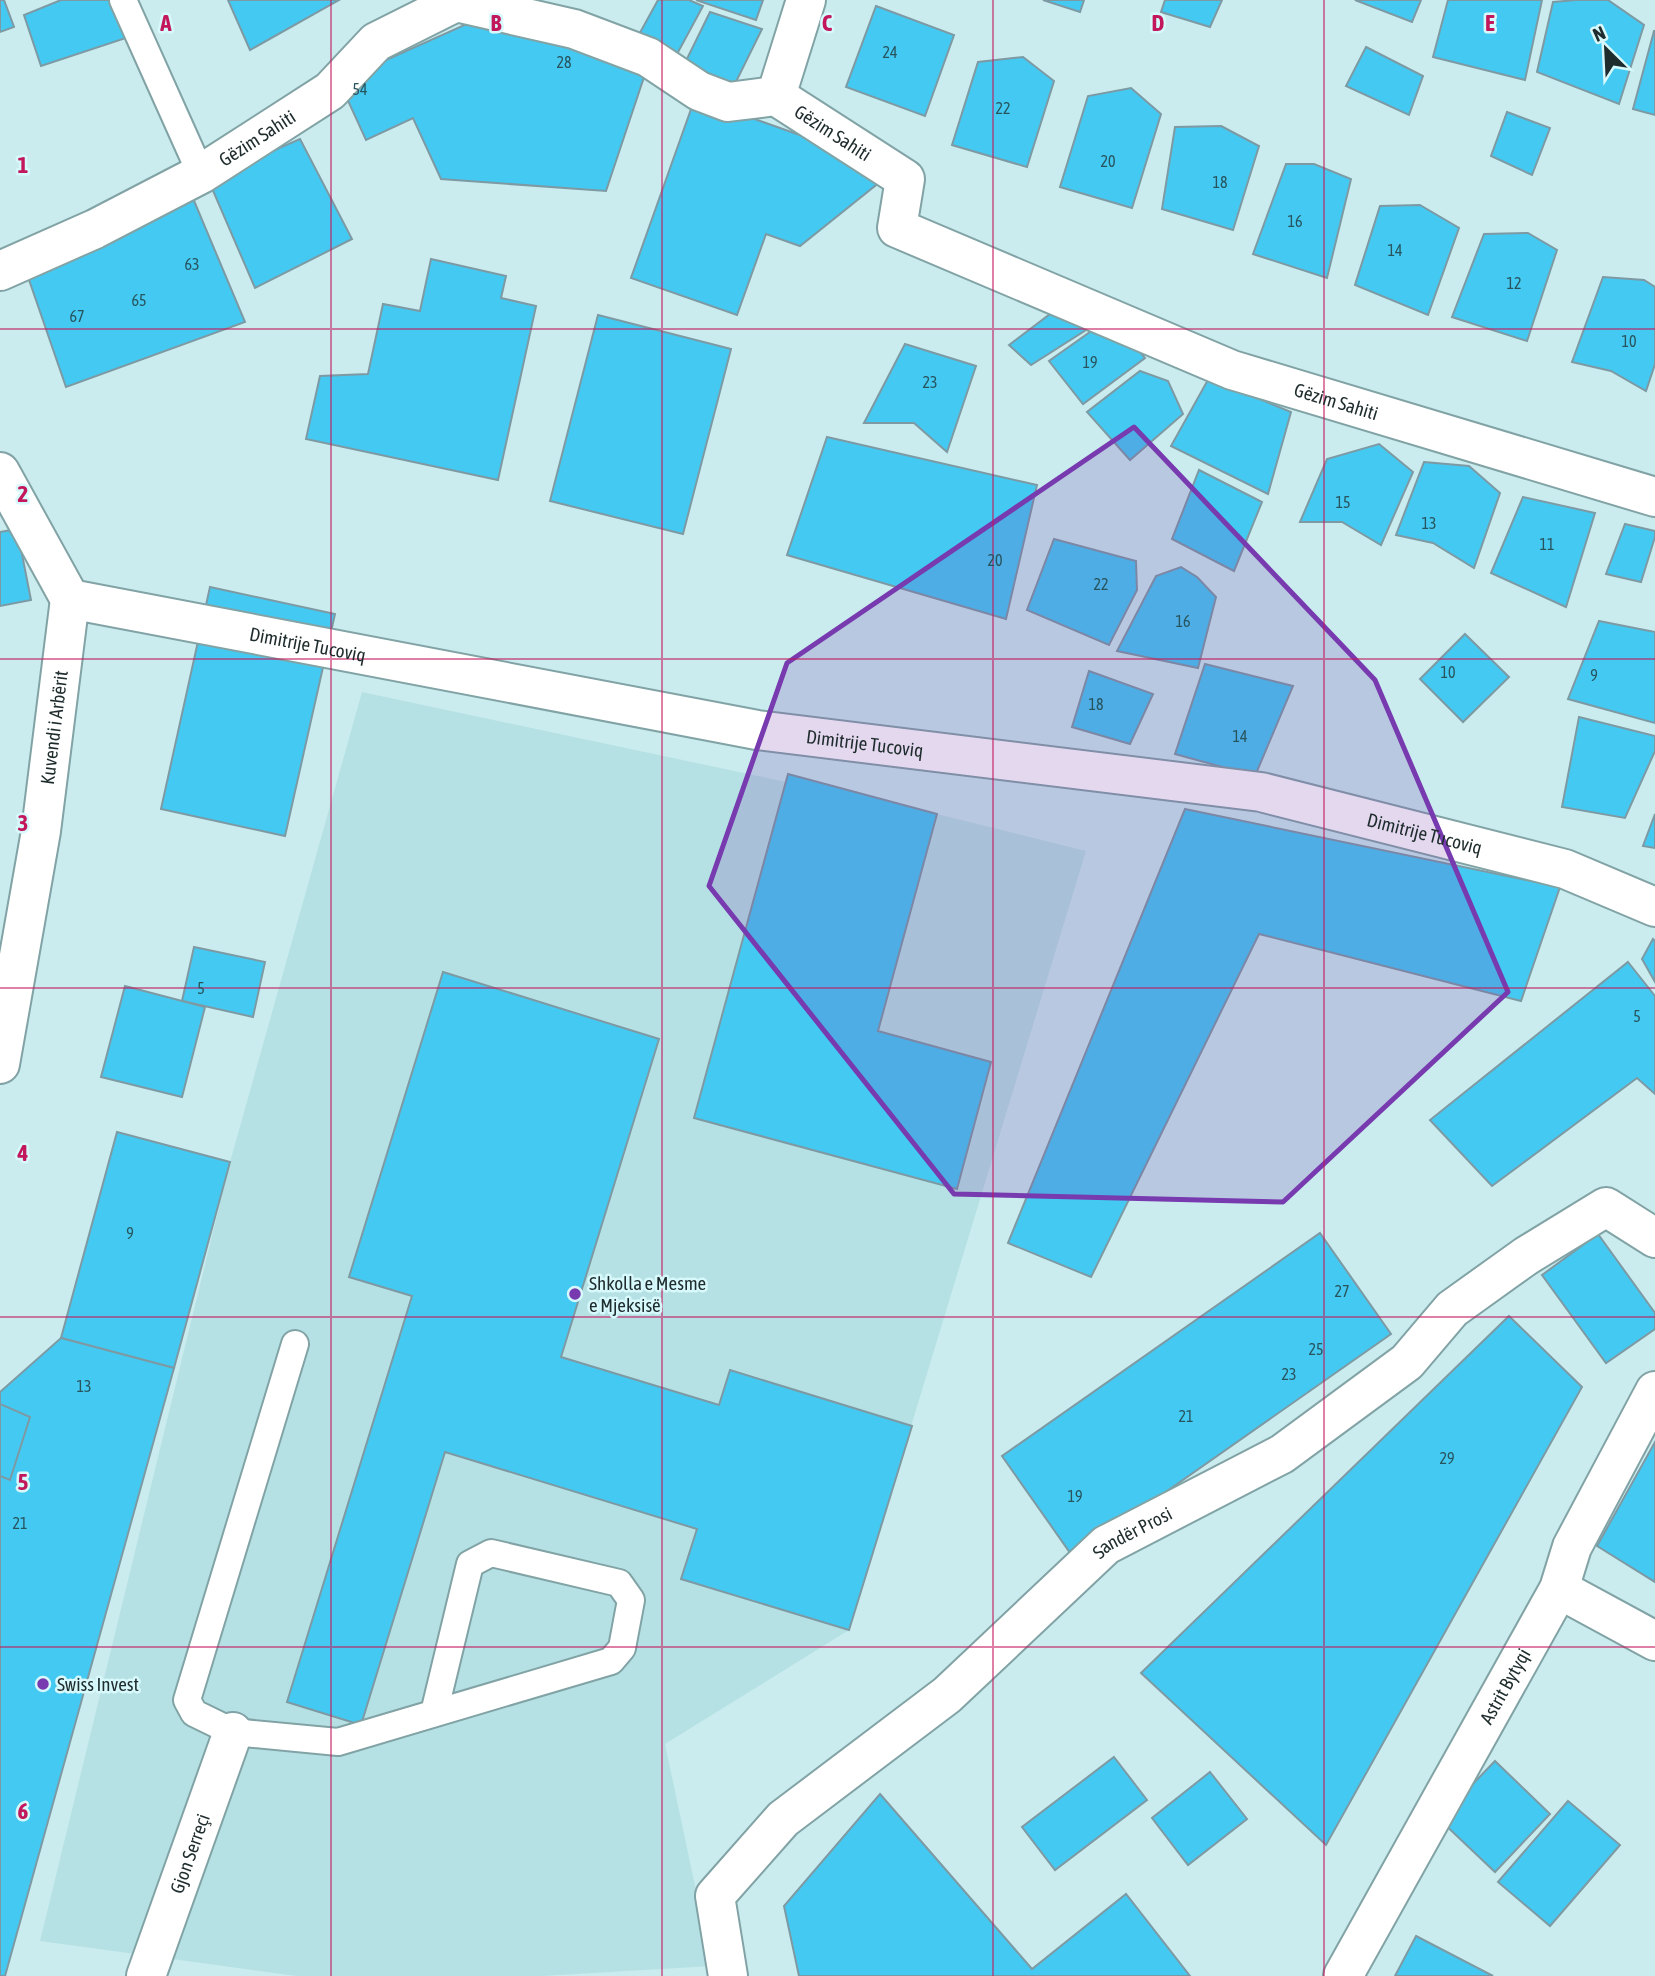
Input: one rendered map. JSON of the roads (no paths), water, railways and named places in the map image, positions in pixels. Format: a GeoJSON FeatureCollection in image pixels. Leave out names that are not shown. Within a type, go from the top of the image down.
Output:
{"type":"FeatureCollection","features":[{"type":"Feature","properties":{"kind":"street"},"geometry":{"type":"LineString","coordinates":[[776,96],[806,0]]}},
{"type":"Feature","properties":{"kind":"street","name":"Gëzim Sahiti"},"geometry":{"type":"LineString","coordinates":[[0,271],[95,229],[201,174],[330,91],[376,42],[456,2],[574,29],[648,57],[699,91],[728,102],[776,96],[905,179],[897,228],[1232,370],[1655,496]]}},
{"type":"Feature","properties":{"kind":"street"},"geometry":{"type":"LineString","coordinates":[[0,472],[70,598]]}},
{"type":"Feature","properties":{"kind":"street","name":"Dimitrije Tucoviq"},"geometry":{"type":"LineString","coordinates":[[70,598],[757,730],[1261,792],[1565,869],[1655,907]]}},
{"type":"Feature","properties":{"kind":"street","name":"Kuvendi i Arbërit"},"geometry":{"type":"LineString","coordinates":[[0,1064],[41,831],[70,598]]}},
{"type":"Feature","properties":{"kind":"street","name":"Sandër Prosi"},"geometry":{"type":"LineString","coordinates":[[728,1976],[715,1896],[774,1829],[794,1811],[947,1695],[1106,1545],[1282,1454],[1407,1362],[1451,1309],[1526,1256],[1606,1207],[1655,1238]]}},
{"type":"Feature","properties":{"kind":"street","name":"Astrit Bytyqi"},"geometry":{"type":"LineString","coordinates":[[1343,1976],[1559,1589],[1572,1547],[1655,1391]]}},
{"type":"Feature","properties":{"kind":"street"},"geometry":{"type":"LineString","coordinates":[[1559,1589],[1655,1641]]}},
{"type":"Feature","properties":{"kind":"street","name":"Gjon Serreçi"},"geometry":{"type":"LineString","coordinates":[[146,1976],[233,1732]]}},
{"type":"Feature","properties":{"kind":"lane"},"geometry":{"type":"LineString","coordinates":[[123,0],[201,174]]}},
{"type":"Feature","properties":{"kind":"lane"},"geometry":{"type":"LineString","coordinates":[[295,1344],[187,1700],[194,1713],[233,1732],[338,1742],[611,1661],[622,1648],[631,1600],[619,1583],[491,1553],[470,1564],[434,1713]]}},
{"type":"Feature","properties":{"kind":"place","name":"Shkolla e Mesme e Mjeksisë"},"geometry":{"type":"Point","coordinates":[575,1294]}},
{"type":"Feature","properties":{"kind":"place","name":"Swiss Invest"},"geometry":{"type":"Point","coordinates":[43,1684]}}]}
